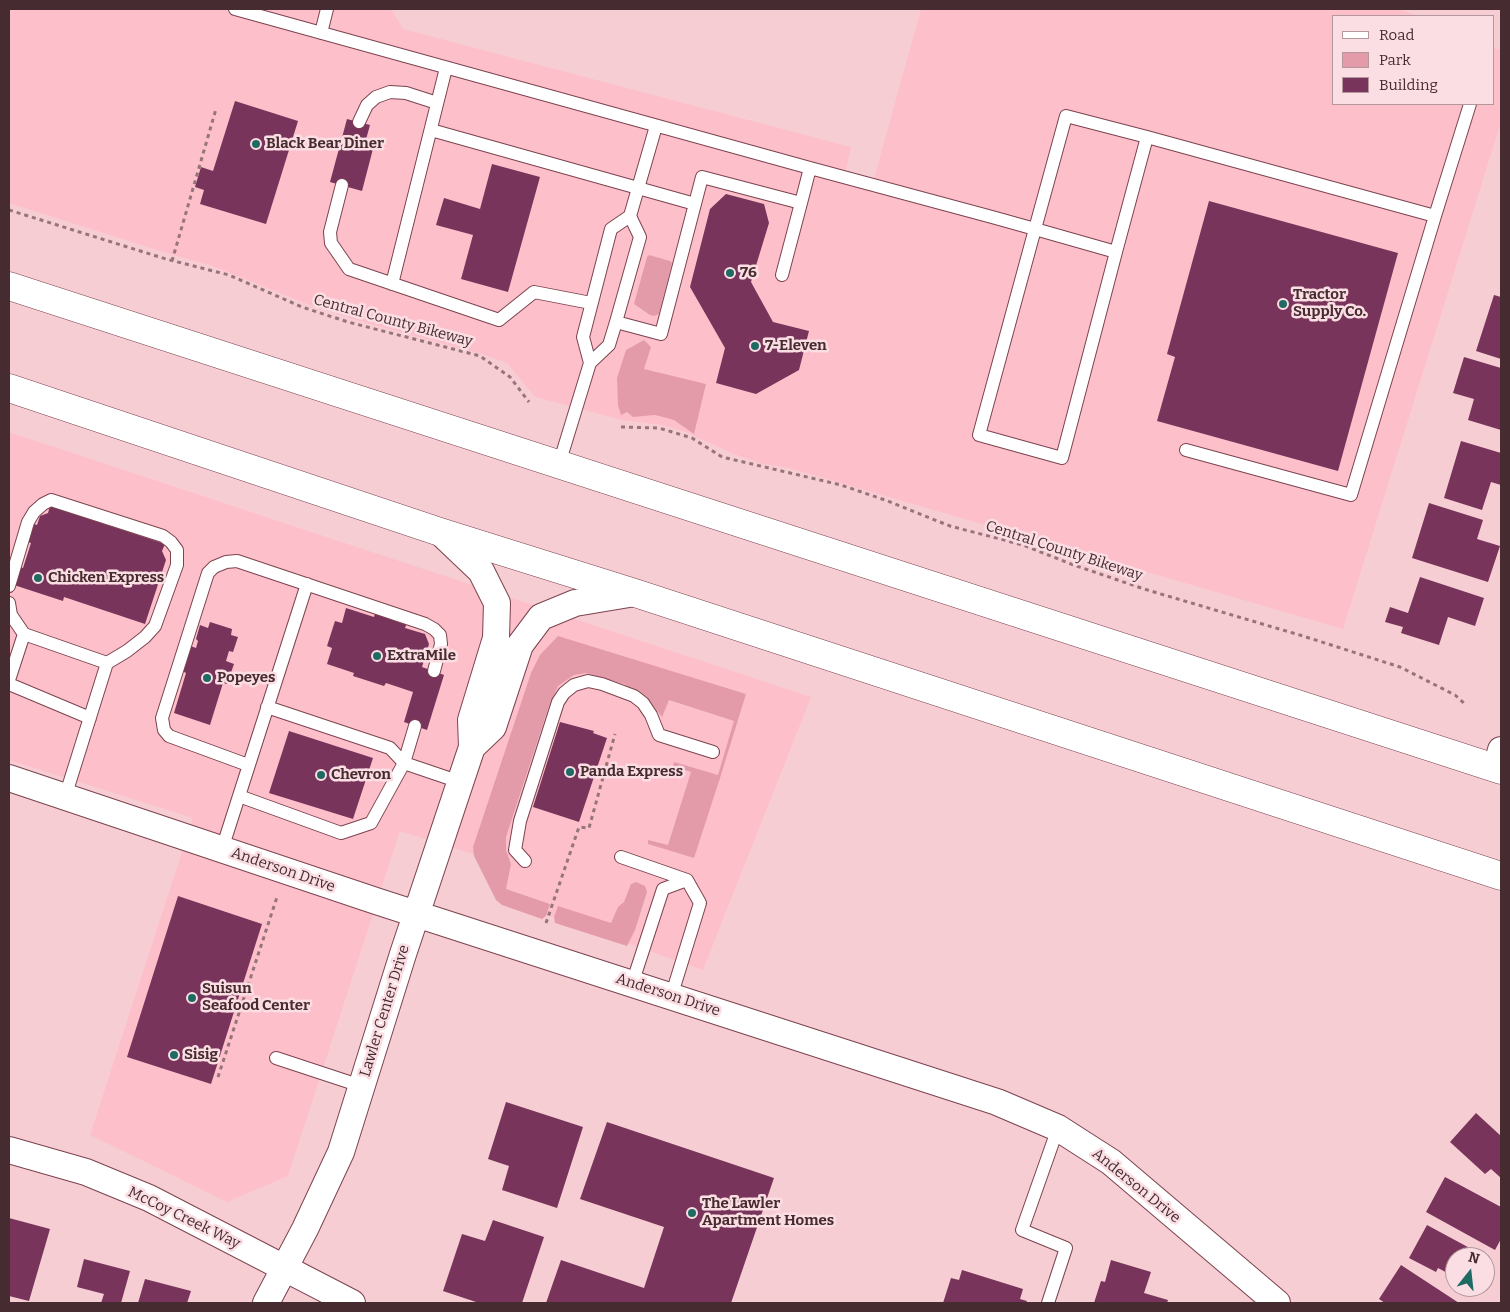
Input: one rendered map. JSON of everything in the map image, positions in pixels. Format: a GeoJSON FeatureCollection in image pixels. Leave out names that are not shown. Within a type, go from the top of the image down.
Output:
{"type":"FeatureCollection","features":[{"type":"Feature","properties":{"kind":"highway"},"geometry":{"type":"LineString","coordinates":[[9,286],[559,464],[1499,763]]}},
{"type":"Feature","properties":{"kind":"highway"},"geometry":{"type":"LineString","coordinates":[[9,388],[440,532],[635,593],[1501,876]]}},
{"type":"Feature","properties":{"kind":"street","name":"Lawler Center Drive"},"geometry":{"type":"LineString","coordinates":[[266,1303],[306,1229],[341,1152],[416,913],[472,747],[471,720],[496,638],[497,603],[481,571],[440,532]]}},
{"type":"Feature","properties":{"kind":"street","name":"Lawler Center Drive"},"geometry":{"type":"LineString","coordinates":[[472,747],[494,727],[520,645],[541,617],[575,603],[635,593]]}},
{"type":"Feature","properties":{"kind":"street","name":"Anderson Drive"},"geometry":{"type":"LineString","coordinates":[[9,778],[671,997],[997,1102],[1058,1128],[1111,1162],[1277,1303]]}},
{"type":"Feature","properties":{"kind":"street","name":"McCoy Creek Way"},"geometry":{"type":"LineString","coordinates":[[9,1150],[86,1172],[140,1194],[352,1303]]}},
{"type":"Feature","properties":{"kind":"lane"},"geometry":{"type":"LineString","coordinates":[[235,9],[1116,252]]}},
{"type":"Feature","properties":{"kind":"lane"},"geometry":{"type":"LineString","coordinates":[[321,33],[327,9]]}},
{"type":"Feature","properties":{"kind":"lane"},"geometry":{"type":"LineString","coordinates":[[392,284],[446,68]]}},
{"type":"Feature","properties":{"kind":"lane"},"geometry":{"type":"LineString","coordinates":[[359,122],[366,105],[390,92],[406,93],[437,103]]}},
{"type":"Feature","properties":{"kind":"lane"},"geometry":{"type":"LineString","coordinates":[[1186,450],[1351,495],[1470,105]]}},
{"type":"Feature","properties":{"kind":"lane"},"geometry":{"type":"LineString","coordinates":[[1147,137],[1062,458],[979,435],[1066,116],[1147,137],[1435,216]]}},
{"type":"Feature","properties":{"kind":"lane"},"geometry":{"type":"LineString","coordinates":[[590,363],[582,337],[611,229],[630,216],[656,126]]}},
{"type":"Feature","properties":{"kind":"lane"},"geometry":{"type":"LineString","coordinates":[[431,130],[695,204]]}},
{"type":"Feature","properties":{"kind":"lane"},"geometry":{"type":"LineString","coordinates":[[782,275],[810,168]]}},
{"type":"Feature","properties":{"kind":"lane"},"geometry":{"type":"LineString","coordinates":[[616,322],[661,334],[702,177],[800,202]]}},
{"type":"Feature","properties":{"kind":"lane"},"geometry":{"type":"LineString","coordinates":[[342,185],[330,232],[331,243],[349,269],[499,320],[534,292],[591,303]]}},
{"type":"Feature","properties":{"kind":"lane"},"geometry":{"type":"LineString","coordinates":[[559,464],[590,363],[610,345],[640,237],[630,216]]}},
{"type":"Feature","properties":{"kind":"lane"},"geometry":{"type":"LineString","coordinates":[[9,586],[28,522],[34,512],[51,500],[163,536],[177,550],[177,565],[156,626],[133,646],[107,663],[65,797]]}},
{"type":"Feature","properties":{"kind":"lane"},"geometry":{"type":"LineString","coordinates":[[248,765],[169,736],[164,730],[162,718],[208,573],[214,567],[226,562],[237,561],[425,624],[440,635],[441,644],[434,671]]}},
{"type":"Feature","properties":{"kind":"lane"},"geometry":{"type":"LineString","coordinates":[[222,849],[307,584]]}},
{"type":"Feature","properties":{"kind":"lane"},"geometry":{"type":"LineString","coordinates":[[9,602],[11,615],[24,634],[107,663]]}},
{"type":"Feature","properties":{"kind":"lane"},"geometry":{"type":"LineString","coordinates":[[9,680],[24,634]]}},
{"type":"Feature","properties":{"kind":"lane"},"geometry":{"type":"LineString","coordinates":[[525,861],[515,850],[516,835],[558,702],[564,693],[574,685],[588,681],[634,696],[643,703],[651,715],[660,735],[713,752]]}},
{"type":"Feature","properties":{"kind":"lane"},"geometry":{"type":"LineString","coordinates":[[9,684],[90,718]]}},
{"type":"Feature","properties":{"kind":"lane"},"geometry":{"type":"LineString","coordinates":[[267,707],[390,748],[404,763],[460,782]]}},
{"type":"Feature","properties":{"kind":"lane"},"geometry":{"type":"LineString","coordinates":[[238,796],[341,833],[371,823],[404,763],[415,726]]}},
{"type":"Feature","properties":{"kind":"lane"},"geometry":{"type":"LineString","coordinates":[[620,857],[687,880],[700,904],[671,997]]}},
{"type":"Feature","properties":{"kind":"lane"},"geometry":{"type":"LineString","coordinates":[[632,984],[663,889],[687,880]]}},
{"type":"Feature","properties":{"kind":"lane"},"geometry":{"type":"LineString","coordinates":[[276,1058],[361,1086]]}},
{"type":"Feature","properties":{"kind":"lane"},"geometry":{"type":"LineString","coordinates":[[1048,1303],[1066,1248],[1022,1230],[1058,1128]]}},
{"type":"Feature","properties":{"kind":"path"},"geometry":{"type":"LineString","coordinates":[[172,260],[216,109]]}},
{"type":"Feature","properties":{"kind":"path","name":"Central County Bikeway"},"geometry":{"type":"LineString","coordinates":[[9,210],[172,260],[229,275],[302,307],[348,322],[480,356],[510,377],[529,402]]}},
{"type":"Feature","properties":{"kind":"path","name":"Central County Bikeway"},"geometry":{"type":"LineString","coordinates":[[621,427],[659,428],[692,438],[722,457],[842,485],[950,526],[1023,545],[1144,589],[1400,667],[1455,694],[1466,705]]}},
{"type":"Feature","properties":{"kind":"path"},"geometry":{"type":"LineString","coordinates":[[546,923],[579,827],[589,828],[615,734]]}},
{"type":"Feature","properties":{"kind":"path"},"geometry":{"type":"LineString","coordinates":[[218,1077],[277,896]]}},
{"type":"Feature","properties":{"kind":"shaded area"},"geometry":{"type":"Polygon","coordinates":[[[9,9],[391,9],[403,29],[851,147],[844,180],[871,189],[921,9],[1399,9],[1415,15],[1332,15],[1332,105],[1495,105],[1495,48],[1501,51],[1501,122],[1343,629],[789,468],[763,464],[731,453],[686,432],[662,425],[622,420],[535,397],[507,363],[482,354],[315,307],[210,265],[9,203],[9,9]]]}},
{"type":"Feature","properties":{"kind":"shaded area"},"geometry":{"type":"Polygon","coordinates":[[[9,432],[811,697],[703,970],[499,898],[485,858],[400,831],[288,1176],[227,1202],[90,1135],[193,818],[9,760],[9,432]]]}},
{"type":"Feature","properties":{"kind":"green space"},"geometry":{"type":"Polygon","coordinates":[[[649,255],[672,263],[659,314],[654,316],[634,304],[649,255]]]}},
{"type":"Feature","properties":{"kind":"green space"},"geometry":{"type":"Polygon","coordinates":[[[644,340],[651,347],[644,369],[706,384],[694,434],[674,420],[663,417],[655,415],[633,417],[627,412],[621,415],[618,405],[617,378],[626,350],[644,340]]]}},
{"type":"Feature","properties":{"kind":"green space"},"geometry":{"type":"Polygon","coordinates":[[[558,636],[746,694],[694,858],[648,844],[648,840],[668,845],[691,772],[673,766],[674,762],[718,775],[734,721],[669,700],[662,717],[648,699],[624,684],[586,673],[574,675],[558,686],[549,706],[506,837],[506,850],[511,864],[506,889],[550,904],[546,916],[542,919],[502,905],[496,900],[474,856],[473,847],[531,673],[540,655],[558,636]]]}},
{"type":"Feature","properties":{"kind":"green space"},"geometry":{"type":"Polygon","coordinates":[[[636,882],[645,886],[647,892],[635,930],[627,946],[555,923],[554,917],[558,906],[611,923],[618,907],[624,902],[631,884],[636,882]]]}},
{"type":"Feature","properties":{"kind":"building","name":"Black Bear Diner"},"geometry":{"type":"Polygon","coordinates":[[[235,101],[298,121],[266,224],[200,204],[204,190],[195,187],[201,167],[213,171],[235,101]]]}},
{"type":"Feature","properties":{"kind":"building"},"geometry":{"type":"Polygon","coordinates":[[[347,119],[370,125],[365,143],[374,145],[362,191],[330,182],[347,119]]]}},
{"type":"Feature","properties":{"kind":"building"},"geometry":{"type":"Polygon","coordinates":[[[492,164],[540,177],[508,292],[461,279],[473,235],[436,225],[444,198],[480,209],[492,164]]]}},
{"type":"Feature","properties":{"kind":"building"},"geometry":{"type":"Polygon","coordinates":[[[726,194],[764,204],[769,223],[751,282],[773,322],[809,331],[799,370],[756,394],[716,383],[725,348],[690,287],[710,209],[726,194]]]}},
{"type":"Feature","properties":{"kind":"building","name":"Tractor Supply Co."},"geometry":{"type":"Polygon","coordinates":[[[1209,201],[1398,253],[1338,471],[1157,421],[1175,357],[1167,354],[1209,201]]]}},
{"type":"Feature","properties":{"kind":"building"},"geometry":{"type":"Polygon","coordinates":[[[1494,295],[1501,297],[1501,359],[1476,351],[1494,295]]]}},
{"type":"Feature","properties":{"kind":"building"},"geometry":{"type":"Polygon","coordinates":[[[1464,357],[1501,368],[1501,430],[1468,420],[1474,399],[1453,393],[1464,357]]]}},
{"type":"Feature","properties":{"kind":"building"},"geometry":{"type":"Polygon","coordinates":[[[1461,441],[1501,453],[1501,485],[1491,482],[1482,510],[1444,498],[1461,441]]]}},
{"type":"Feature","properties":{"kind":"building"},"geometry":{"type":"Polygon","coordinates":[[[1429,503],[1483,520],[1477,539],[1500,546],[1488,582],[1412,558],[1429,503]]]}},
{"type":"Feature","properties":{"kind":"building"},"geometry":{"type":"Polygon","coordinates":[[[50,506],[165,544],[162,551],[166,560],[145,624],[64,597],[63,601],[14,585],[20,567],[23,568],[31,543],[28,542],[34,524],[37,525],[40,516],[48,513],[50,506]]]}},
{"type":"Feature","properties":{"kind":"building"},"geometry":{"type":"Polygon","coordinates":[[[1420,577],[1484,598],[1475,626],[1448,617],[1439,645],[1401,633],[1403,627],[1385,622],[1390,607],[1408,613],[1420,577]]]}},
{"type":"Feature","properties":{"kind":"building","name":"ExtraMile"},"geometry":{"type":"Polygon","coordinates":[[[346,608],[374,617],[375,613],[407,623],[405,628],[425,634],[429,644],[422,667],[444,675],[427,730],[404,722],[413,692],[386,683],[384,686],[353,676],[354,673],[327,664],[332,648],[327,646],[335,621],[342,623],[346,608]]]}},
{"type":"Feature","properties":{"kind":"building","name":"Popeyes"},"geometry":{"type":"Polygon","coordinates":[[[210,622],[232,629],[231,635],[238,637],[233,652],[229,651],[226,661],[234,664],[227,684],[223,683],[210,725],[174,713],[186,673],[180,670],[188,645],[196,648],[198,641],[196,639],[200,625],[208,628],[210,622]]]}},
{"type":"Feature","properties":{"kind":"building","name":"Panda Express"},"geometry":{"type":"Polygon","coordinates":[[[560,722],[594,731],[593,733],[607,738],[579,822],[533,807],[560,722]]]}},
{"type":"Feature","properties":{"kind":"building","name":"Chevron"},"geometry":{"type":"Polygon","coordinates":[[[289,731],[373,758],[353,819],[269,793],[289,731]]]}},
{"type":"Feature","properties":{"kind":"building"},"geometry":{"type":"Polygon","coordinates":[[[178,896],[262,924],[211,1084],[127,1057],[178,896]]]}},
{"type":"Feature","properties":{"kind":"building"},"geometry":{"type":"Polygon","coordinates":[[[506,1102],[583,1127],[557,1208],[502,1190],[509,1166],[488,1159],[506,1102]]]}},
{"type":"Feature","properties":{"kind":"building"},"geometry":{"type":"Polygon","coordinates":[[[1476,1113],[1501,1136],[1501,1178],[1491,1169],[1485,1174],[1450,1142],[1476,1113]]]}},
{"type":"Feature","properties":{"kind":"building","name":"The Lawler Apartment Homes"},"geometry":{"type":"Polygon","coordinates":[[[607,1122],[774,1178],[731,1303],[546,1303],[561,1260],[644,1288],[664,1227],[580,1199],[607,1122]]]}},
{"type":"Feature","properties":{"kind":"building"},"geometry":{"type":"Polygon","coordinates":[[[1445,1177],[1501,1207],[1501,1239],[1495,1250],[1495,1247],[1490,1247],[1426,1212],[1445,1177]]]}},
{"type":"Feature","properties":{"kind":"building"},"geometry":{"type":"Polygon","coordinates":[[[9,1218],[50,1229],[29,1301],[9,1296],[9,1218]]]}},
{"type":"Feature","properties":{"kind":"building"},"geometry":{"type":"Polygon","coordinates":[[[493,1220],[544,1237],[522,1303],[479,1303],[443,1291],[462,1234],[485,1241],[493,1220]]]}},
{"type":"Feature","properties":{"kind":"building"},"geometry":{"type":"Polygon","coordinates":[[[1427,1225],[1468,1247],[1445,1247],[1445,1272],[1438,1268],[1436,1272],[1409,1258],[1427,1225]]]}},
{"type":"Feature","properties":{"kind":"building"},"geometry":{"type":"Polygon","coordinates":[[[84,1259],[130,1271],[121,1303],[101,1303],[104,1294],[77,1287],[84,1259]]]}},
{"type":"Feature","properties":{"kind":"building"},"geometry":{"type":"Polygon","coordinates":[[[1111,1260],[1151,1272],[1144,1293],[1168,1300],[1167,1303],[1094,1303],[1101,1281],[1105,1282],[1111,1260]]]}},
{"type":"Feature","properties":{"kind":"building"},"geometry":{"type":"Polygon","coordinates":[[[1401,1265],[1445,1294],[1445,1297],[1450,1297],[1459,1303],[1385,1303],[1379,1299],[1401,1265]]]}},
{"type":"Feature","properties":{"kind":"building"},"geometry":{"type":"Polygon","coordinates":[[[962,1270],[1023,1289],[1020,1299],[1027,1301],[1026,1303],[943,1303],[951,1278],[959,1280],[962,1270]]]}},
{"type":"Feature","properties":{"kind":"building"},"geometry":{"type":"Polygon","coordinates":[[[145,1279],[191,1291],[187,1303],[138,1303],[145,1279]]]}},
{"type":"Feature","properties":{"kind":"place","name":"Black Bear Diner"},"geometry":{"type":"Point","coordinates":[256,144]}},
{"type":"Feature","properties":{"kind":"place","name":"76"},"geometry":{"type":"Point","coordinates":[730,273]}},
{"type":"Feature","properties":{"kind":"place","name":"Tractor Supply Co."},"geometry":{"type":"Point","coordinates":[1283,304]}},
{"type":"Feature","properties":{"kind":"place","name":"7-Eleven"},"geometry":{"type":"Point","coordinates":[755,346]}},
{"type":"Feature","properties":{"kind":"place","name":"Chicken Express"},"geometry":{"type":"Point","coordinates":[38,578]}},
{"type":"Feature","properties":{"kind":"place","name":"ExtraMile"},"geometry":{"type":"Point","coordinates":[377,656]}},
{"type":"Feature","properties":{"kind":"place","name":"Popeyes"},"geometry":{"type":"Point","coordinates":[207,678]}},
{"type":"Feature","properties":{"kind":"place","name":"Panda Express"},"geometry":{"type":"Point","coordinates":[570,772]}},
{"type":"Feature","properties":{"kind":"place","name":"Chevron"},"geometry":{"type":"Point","coordinates":[321,775]}},
{"type":"Feature","properties":{"kind":"place","name":"Suisun Seafood Center"},"geometry":{"type":"Point","coordinates":[192,998]}},
{"type":"Feature","properties":{"kind":"place","name":"Sisig"},"geometry":{"type":"Point","coordinates":[174,1055]}},
{"type":"Feature","properties":{"kind":"place","name":"The Lawler Apartment Homes"},"geometry":{"type":"Point","coordinates":[692,1213]}}]}
